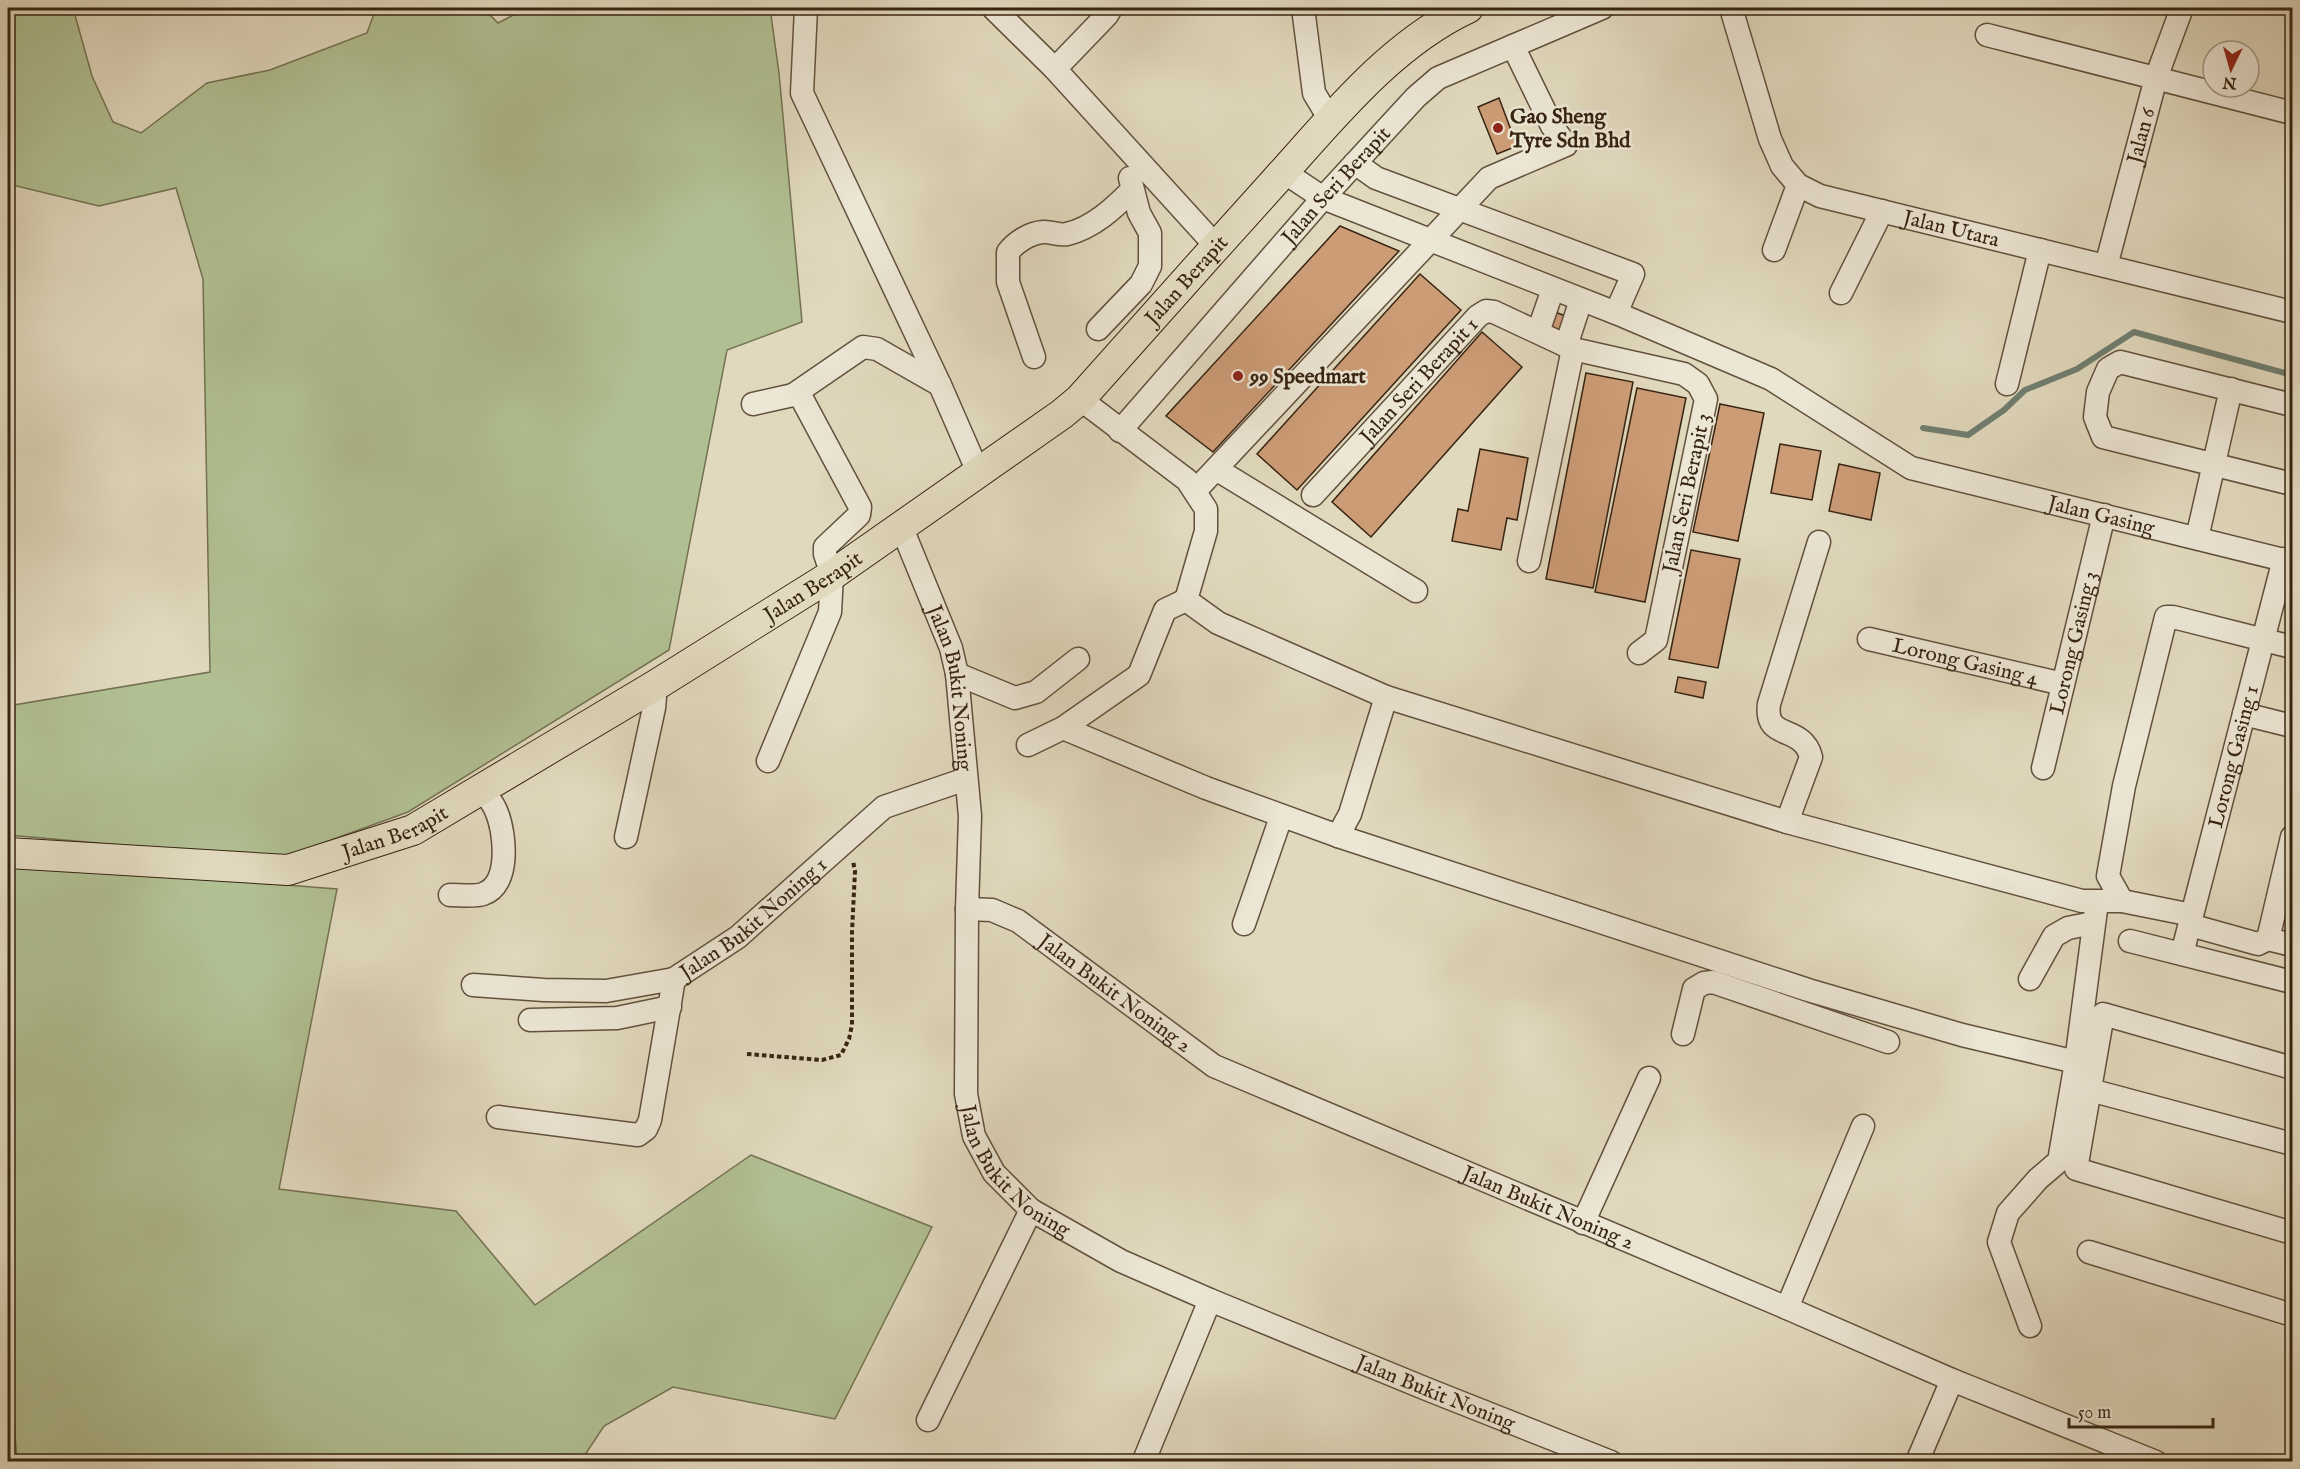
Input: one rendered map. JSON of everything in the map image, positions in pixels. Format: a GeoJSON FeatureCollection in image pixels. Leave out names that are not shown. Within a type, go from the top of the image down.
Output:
{"type":"FeatureCollection","features":[{"type":"Feature","properties":{"kind":"main road","name":"Jalan Berapit"},"geometry":{"type":"LineString","coordinates":[[8,853],[288,870],[413,830],[656,685],[832,575],[1080,399],[1284,172],[1329,118],[1415,39],[1449,16],[1468,8]]}},
{"type":"Feature","properties":{"kind":"street"},"geometry":{"type":"LineString","coordinates":[[806,8],[802,93],[940,385],[978,472]]}},
{"type":"Feature","properties":{"kind":"street"},"geometry":{"type":"LineString","coordinates":[[993,8],[1055,69],[1216,246]]}},
{"type":"Feature","properties":{"kind":"street"},"geometry":{"type":"LineString","coordinates":[[1055,69],[1111,8]]}},
{"type":"Feature","properties":{"kind":"street"},"geometry":{"type":"LineString","coordinates":[[1303,8],[1314,93],[1329,118]]}},
{"type":"Feature","properties":{"kind":"street","name":"Jalan Seri Berapit"},"geometry":{"type":"LineString","coordinates":[[1120,431],[1323,198],[1416,97],[1438,78],[1602,8]]}},
{"type":"Feature","properties":{"kind":"street","name":"Jalan Utara"},"geometry":{"type":"LineString","coordinates":[[1731,8],[1770,139],[1782,166],[1798,185],[1820,196],[2292,312]]}},
{"type":"Feature","properties":{"kind":"street","name":"Jalan 6"},"geometry":{"type":"LineString","coordinates":[[2106,266],[2156,78],[2182,8]]}},
{"type":"Feature","properties":{"kind":"street"},"geometry":{"type":"LineString","coordinates":[[1987,35],[2292,113]]}},
{"type":"Feature","properties":{"kind":"street"},"geometry":{"type":"LineString","coordinates":[[1195,491],[1489,178],[1566,145],[1552,126],[1512,46]]}},
{"type":"Feature","properties":{"kind":"street"},"geometry":{"type":"LineString","coordinates":[[1098,329],[1142,284],[1150,266],[1150,233],[1139,213],[1130,174],[1139,162]]}},
{"type":"Feature","properties":{"kind":"street"},"geometry":{"type":"LineString","coordinates":[[1355,163],[1376,178],[1633,274],[1616,313]]}},
{"type":"Feature","properties":{"kind":"street","name":"Jalan Gasing"},"geometry":{"type":"LineString","coordinates":[[1284,172],[1323,198],[1616,313],[1771,379],[1911,468],[2288,560]]}},
{"type":"Feature","properties":{"kind":"street"},"geometry":{"type":"LineString","coordinates":[[1774,250],[1798,185]]}},
{"type":"Feature","properties":{"kind":"street"},"geometry":{"type":"LineString","coordinates":[[1034,357],[1008,282],[1008,252],[1015,243],[1031,235],[1044,232],[1064,235],[1082,229],[1113,210],[1132,190]]}},
{"type":"Feature","properties":{"kind":"street"},"geometry":{"type":"LineString","coordinates":[[1841,293],[1882,211]]}},
{"type":"Feature","properties":{"kind":"street"},"geometry":{"type":"LineString","coordinates":[[2007,384],[2040,250]]}},
{"type":"Feature","properties":{"kind":"street"},"geometry":{"type":"LineString","coordinates":[[1538,332],[1553,289]]}},
{"type":"Feature","properties":{"kind":"street"},"geometry":{"type":"LineString","coordinates":[[1529,561],[1569,347],[1581,300]]}},
{"type":"Feature","properties":{"kind":"street","name":"Jalan Seri Berapit 1"},"geometry":{"type":"LineString","coordinates":[[1313,495],[1478,316],[1486,311],[1494,312],[1569,347]]}},
{"type":"Feature","properties":{"kind":"street"},"geometry":{"type":"LineString","coordinates":[[753,404],[793,395],[863,347],[877,349],[940,385]]}},
{"type":"Feature","properties":{"kind":"street","name":"Jalan Seri Berapit 3"},"geometry":{"type":"LineString","coordinates":[[1569,347],[1684,374],[1698,384],[1706,399],[1656,640],[1639,653]]}},
{"type":"Feature","properties":{"kind":"street"},"geometry":{"type":"LineString","coordinates":[[2292,405],[2120,362],[2108,369],[2098,392],[2095,417],[2103,437],[2292,484]]}},
{"type":"Feature","properties":{"kind":"street"},"geometry":{"type":"LineString","coordinates":[[2197,538],[2231,389]]}},
{"type":"Feature","properties":{"kind":"street"},"geometry":{"type":"LineString","coordinates":[[768,761],[830,612],[832,575],[825,547],[859,515],[860,507],[801,397],[793,395]]}},
{"type":"Feature","properties":{"kind":"street"},"geometry":{"type":"LineString","coordinates":[[1028,745],[1063,728],[1138,675],[1166,610],[1186,600],[1206,531],[1206,510],[1187,480],[1080,399]]}},
{"type":"Feature","properties":{"kind":"street"},"geometry":{"type":"LineString","coordinates":[[1216,469],[1416,591]]}},
{"type":"Feature","properties":{"kind":"street","name":"Lorong Gasing 3"},"geometry":{"type":"LineString","coordinates":[[2043,768],[2104,515]]}},
{"type":"Feature","properties":{"kind":"street","name":"Jalan Bukit Noning"},"geometry":{"type":"LineString","coordinates":[[901,526],[951,648],[957,674],[970,816],[966,1094],[974,1136],[994,1173],[1031,1210],[1121,1261],[1429,1390],[1611,1461]]}},
{"type":"Feature","properties":{"kind":"street"},"geometry":{"type":"LineString","coordinates":[[1787,822],[1810,757],[1808,748],[1802,741],[1771,725],[1767,717],[1819,542]]}},
{"type":"Feature","properties":{"kind":"street","name":"Lorong Gasing 1"},"geometry":{"type":"LineString","coordinates":[[2182,954],[2263,640],[2288,560]]}},
{"type":"Feature","properties":{"kind":"street"},"geometry":{"type":"LineString","coordinates":[[1186,600],[1218,623],[1386,697],[1787,822],[2082,902],[2095,913]]}},
{"type":"Feature","properties":{"kind":"street"},"geometry":{"type":"LineString","coordinates":[[2122,902],[2108,876],[2124,786],[2166,616],[2292,647]]}},
{"type":"Feature","properties":{"kind":"street","name":"Lorong Gasing 4"},"geometry":{"type":"LineString","coordinates":[[1869,639],[2063,684]]}},
{"type":"Feature","properties":{"kind":"street"},"geometry":{"type":"LineString","coordinates":[[957,674],[1015,698],[1036,692],[1078,660]]}},
{"type":"Feature","properties":{"kind":"street"},"geometry":{"type":"LineString","coordinates":[[626,837],[654,708],[656,685]]}},
{"type":"Feature","properties":{"kind":"street"},"geometry":{"type":"LineString","coordinates":[[1338,836],[1350,814],[1386,697]]}},
{"type":"Feature","properties":{"kind":"street"},"geometry":{"type":"LineString","coordinates":[[2244,714],[2292,726]]}},
{"type":"Feature","properties":{"kind":"street"},"geometry":{"type":"LineString","coordinates":[[1063,728],[1206,788],[1338,836],[1784,982],[1962,1035],[2076,1062]]}},
{"type":"Feature","properties":{"kind":"street","name":"Jalan Bukit Noning 1"},"geometry":{"type":"LineString","coordinates":[[498,1117],[638,1135],[646,1129],[650,1120],[674,979],[738,937],[884,807],[966,779]]}},
{"type":"Feature","properties":{"kind":"street"},"geometry":{"type":"LineString","coordinates":[[450,895],[484,894],[494,886],[503,870],[504,851],[497,812],[482,789]]}},
{"type":"Feature","properties":{"kind":"street"},"geometry":{"type":"LineString","coordinates":[[1244,924],[1281,817]]}},
{"type":"Feature","properties":{"kind":"street"},"geometry":{"type":"LineString","coordinates":[[2268,939],[2292,837]]}},
{"type":"Feature","properties":{"kind":"street"},"geometry":{"type":"LineString","coordinates":[[2030,979],[2054,936],[2095,913],[2122,902],[2191,920],[2258,944],[2268,939],[2292,945]]}},
{"type":"Feature","properties":{"kind":"street","name":"Jalan Bukit Noning 2"},"geometry":{"type":"LineString","coordinates":[[967,909],[992,910],[1018,921],[1214,1066],[1952,1380],[2156,1461]]}},
{"type":"Feature","properties":{"kind":"street"},"geometry":{"type":"LineString","coordinates":[[2030,1326],[2000,1242],[2008,1213],[2038,1179],[2059,1161],[2076,1062],[2095,913]]}},
{"type":"Feature","properties":{"kind":"street"},"geometry":{"type":"LineString","coordinates":[[2130,941],[2292,982]]}},
{"type":"Feature","properties":{"kind":"street"},"geometry":{"type":"LineString","coordinates":[[473,985],[606,991],[674,979]]}},
{"type":"Feature","properties":{"kind":"street"},"geometry":{"type":"LineString","coordinates":[[1683,1034],[1694,989],[1704,983],[1713,982],[1888,1042]]}},
{"type":"Feature","properties":{"kind":"street"},"geometry":{"type":"LineString","coordinates":[[1776,1004],[1784,982]]}},
{"type":"Feature","properties":{"kind":"street"},"geometry":{"type":"LineString","coordinates":[[530,1020],[617,1018],[670,1007]]}},
{"type":"Feature","properties":{"kind":"street"},"geometry":{"type":"LineString","coordinates":[[2292,1068],[2103,1014],[2076,1168],[2292,1233]]}},
{"type":"Feature","properties":{"kind":"street"},"geometry":{"type":"LineString","coordinates":[[1583,1223],[1649,1078]]}},
{"type":"Feature","properties":{"kind":"street"},"geometry":{"type":"LineString","coordinates":[[2090,1090],[2292,1144]]}},
{"type":"Feature","properties":{"kind":"street"},"geometry":{"type":"LineString","coordinates":[[1787,1308],[1863,1126]]}},
{"type":"Feature","properties":{"kind":"street"},"geometry":{"type":"LineString","coordinates":[[928,1420],[1031,1210]]}},
{"type":"Feature","properties":{"kind":"street"},"geometry":{"type":"LineString","coordinates":[[2090,1252],[2292,1315]]}},
{"type":"Feature","properties":{"kind":"street"},"geometry":{"type":"LineString","coordinates":[[1146,1461],[1145,1458],[1210,1300]]}},
{"type":"Feature","properties":{"kind":"street"},"geometry":{"type":"LineString","coordinates":[[1917,1461],[1952,1380]]}},
{"type":"Feature","properties":{"kind":"path"},"geometry":{"type":"LineString","coordinates":[[747,1054],[822,1060],[841,1055],[849,1039],[852,1025],[852,932],[855,871],[849,836]]}},
{"type":"Feature","properties":{"kind":"green space"},"geometry":{"type":"Polygon","coordinates":[[[8,8],[73,8],[92,76],[113,122],[141,133],[207,83],[270,70],[367,33],[376,8],[483,8],[498,23],[527,8],[770,8],[779,73],[802,322],[727,350],[669,650],[408,812],[279,859],[8,835],[8,706],[210,672],[203,279],[176,188],[99,206],[8,184],[8,8]]]}},
{"type":"Feature","properties":{"kind":"green space"},"geometry":{"type":"Polygon","coordinates":[[[8,863],[337,889],[279,1189],[456,1211],[535,1305],[751,1155],[932,1227],[835,1419],[673,1387],[604,1426],[581,1461],[17,1461],[8,1334],[8,863]]]}},
{"type":"Feature","properties":{"kind":"building","name":"Gao Sheng Tyre Sdn Bhd"},"geometry":{"type":"Polygon","coordinates":[[[1499,98],[1517,146],[1497,154],[1478,107],[1499,98]]]}},
{"type":"Feature","properties":{"kind":"building"},"geometry":{"type":"Polygon","coordinates":[[[1340,226],[1399,251],[1213,452],[1166,416],[1340,226]]]}},
{"type":"Feature","properties":{"kind":"building"},"geometry":{"type":"Polygon","coordinates":[[[1420,274],[1461,310],[1297,490],[1257,454],[1420,274]]]}},
{"type":"Feature","properties":{"kind":"building"},"geometry":{"type":"Polygon","coordinates":[[[1553,311],[1565,316],[1559,330],[1548,325],[1553,311]]]}},
{"type":"Feature","properties":{"kind":"building"},"geometry":{"type":"Polygon","coordinates":[[[1482,332],[1522,367],[1371,537],[1332,502],[1482,332]]]}},
{"type":"Feature","properties":{"kind":"building"},"geometry":{"type":"Polygon","coordinates":[[[1586,373],[1633,382],[1593,588],[1546,579],[1586,373]]]}},
{"type":"Feature","properties":{"kind":"building"},"geometry":{"type":"Polygon","coordinates":[[[1637,388],[1686,398],[1645,602],[1595,592],[1637,388]]]}},
{"type":"Feature","properties":{"kind":"building"},"geometry":{"type":"Polygon","coordinates":[[[1720,404],[1764,413],[1738,541],[1693,532],[1720,404]]]}},
{"type":"Feature","properties":{"kind":"building"},"geometry":{"type":"Polygon","coordinates":[[[1780,444],[1821,451],[1812,500],[1771,493],[1780,444]]]}},
{"type":"Feature","properties":{"kind":"building"},"geometry":{"type":"Polygon","coordinates":[[[1480,449],[1528,458],[1517,520],[1507,518],[1501,550],[1452,541],[1458,509],[1468,511],[1480,449]]]}},
{"type":"Feature","properties":{"kind":"building"},"geometry":{"type":"Polygon","coordinates":[[[1839,464],[1880,473],[1871,520],[1829,511],[1839,464]]]}},
{"type":"Feature","properties":{"kind":"building"},"geometry":{"type":"Polygon","coordinates":[[[1691,550],[1740,559],[1718,668],[1669,659],[1691,550]]]}},
{"type":"Feature","properties":{"kind":"building"},"geometry":{"type":"Polygon","coordinates":[[[1678,677],[1706,682],[1703,698],[1675,692],[1678,677]]]}},
{"type":"Feature","properties":{"kind":"waterway"},"geometry":{"type":"LineString","coordinates":[[1923,428],[1968,435],[2004,410],[2025,390],[2077,369],[2134,332],[2292,375]]}},
{"type":"Feature","properties":{"kind":"place","name":"Gao Sheng Tyre Sdn Bhd"},"geometry":{"type":"Point","coordinates":[1498,128]}},
{"type":"Feature","properties":{"kind":"place","name":"99 Speedmart"},"geometry":{"type":"Point","coordinates":[1238,376]}}]}
